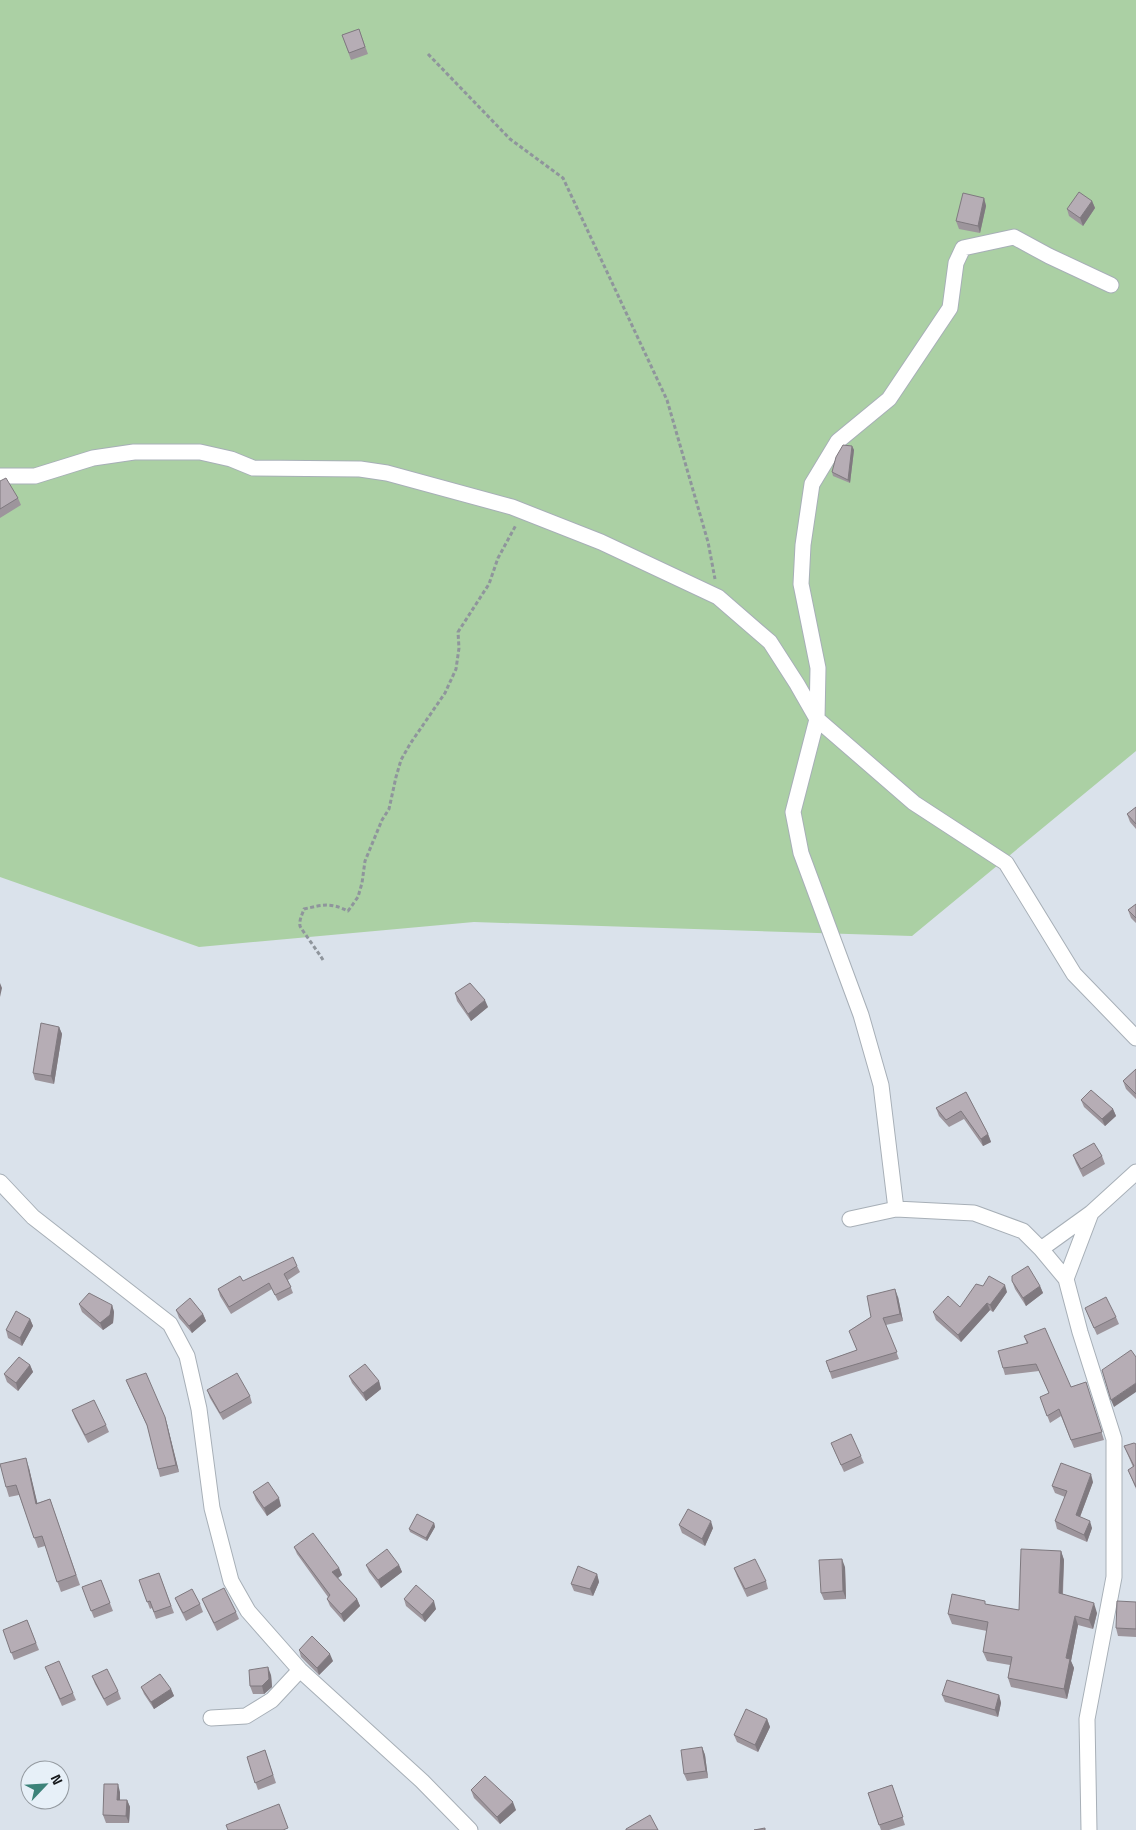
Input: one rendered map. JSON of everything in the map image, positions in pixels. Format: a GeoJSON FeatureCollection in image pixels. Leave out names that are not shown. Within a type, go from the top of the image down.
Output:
{"type":"FeatureCollection","features":[{"type":"Feature","properties":{"kind":"street"},"geometry":{"type":"LineString","coordinates":[[896,1209],[881,1085],[861,1015],[801,853],[793,812],[817,719],[818,668],[802,584],[803,545],[812,484],[838,441],[889,399],[950,308],[956,263],[963,248],[1014,237],[1110,285]]}},
{"type":"Feature","properties":{"kind":"street"},"geometry":{"type":"LineString","coordinates":[[0,476],[35,476],[93,458],[134,452],[200,452],[231,459],[253,468],[360,469],[387,473],[512,506],[601,542],[718,597],[770,642],[817,719],[914,803],[1006,862],[1074,974],[1136,1038]]}},
{"type":"Feature","properties":{"kind":"street"},"geometry":{"type":"LineString","coordinates":[[1041,1249],[1091,1213],[1136,1172]]}},
{"type":"Feature","properties":{"kind":"street"},"geometry":{"type":"LineString","coordinates":[[0,1182],[32,1217],[170,1324],[187,1356],[199,1408],[212,1508],[231,1581],[248,1611],[300,1670],[422,1781],[470,1830]]}},
{"type":"Feature","properties":{"kind":"street"},"geometry":{"type":"LineString","coordinates":[[850,1219],[896,1209],[974,1213],[1022,1231],[1041,1249],[1066,1280],[1080,1332],[1114,1440],[1114,1577],[1087,1719],[1089,1830]]}},
{"type":"Feature","properties":{"kind":"street"},"geometry":{"type":"LineString","coordinates":[[1066,1280],[1091,1213]]}},
{"type":"Feature","properties":{"kind":"street"},"geometry":{"type":"LineString","coordinates":[[211,1718],[246,1716],[272,1700],[300,1670]]}},
{"type":"Feature","properties":{"kind":"path"},"geometry":{"type":"LineString","coordinates":[[428,54],[510,139],[563,178],[667,400],[708,542],[718,597]]}},
{"type":"Feature","properties":{"kind":"path"},"geometry":{"type":"LineString","coordinates":[[323,960],[300,928],[300,921],[304,910],[335,904],[348,911],[358,896],[365,861],[382,820],[389,809],[401,760],[445,693],[456,670],[459,648],[458,632],[489,584],[498,558],[523,511]]}},
{"type":"Feature","properties":{"kind":"green space"},"geometry":{"type":"Polygon","coordinates":[[[0,0],[1136,0],[1136,751],[912,936],[474,922],[199,947],[0,877],[0,0]]]}},
{"type":"Feature","properties":{"kind":"building"},"geometry":{"type":"Polygon","coordinates":[[[359,29],[365,47],[349,53],[342,35],[359,29]]]}},
{"type":"Feature","properties":{"kind":"building"},"geometry":{"type":"Polygon","coordinates":[[[1079,192],[1092,201],[1080,218],[1067,209],[1079,192]]]}},
{"type":"Feature","properties":{"kind":"building"},"geometry":{"type":"Polygon","coordinates":[[[963,193],[984,198],[978,226],[956,221],[963,193]]]}},
{"type":"Feature","properties":{"kind":"building"},"geometry":{"type":"Polygon","coordinates":[[[843,445],[852,446],[848,480],[832,472],[836,457],[843,445]]]}},
{"type":"Feature","properties":{"kind":"building"},"geometry":{"type":"Polygon","coordinates":[[[6,478],[18,498],[0,509],[0,481],[6,478]]]}},
{"type":"Feature","properties":{"kind":"building"},"geometry":{"type":"Polygon","coordinates":[[[1136,807],[1136,824],[1127,814],[1136,807]]]}},
{"type":"Feature","properties":{"kind":"building"},"geometry":{"type":"Polygon","coordinates":[[[1136,904],[1136,918],[1128,910],[1136,904]]]}},
{"type":"Feature","properties":{"kind":"building"},"geometry":{"type":"Polygon","coordinates":[[[470,983],[485,1000],[468,1014],[455,993],[470,983]]]}},
{"type":"Feature","properties":{"kind":"building"},"geometry":{"type":"Polygon","coordinates":[[[41,1023],[59,1027],[51,1076],[33,1073],[41,1023]]]}},
{"type":"Feature","properties":{"kind":"building"},"geometry":{"type":"Polygon","coordinates":[[[1136,1069],[1136,1094],[1123,1081],[1136,1069]]]}},
{"type":"Feature","properties":{"kind":"building"},"geometry":{"type":"Polygon","coordinates":[[[1091,1090],[1113,1109],[1102,1119],[1081,1100],[1091,1090]]]}},
{"type":"Feature","properties":{"kind":"building"},"geometry":{"type":"Polygon","coordinates":[[[966,1092],[988,1134],[981,1139],[961,1111],[946,1120],[936,1108],[966,1092]]]}},
{"type":"Feature","properties":{"kind":"building"},"geometry":{"type":"Polygon","coordinates":[[[1094,1143],[1102,1156],[1081,1169],[1073,1155],[1094,1143]]]}},
{"type":"Feature","properties":{"kind":"building"},"geometry":{"type":"Polygon","coordinates":[[[293,1257],[297,1266],[284,1274],[291,1287],[275,1295],[269,1283],[229,1307],[218,1289],[240,1276],[243,1281],[293,1257]]]}},
{"type":"Feature","properties":{"kind":"building"},"geometry":{"type":"Polygon","coordinates":[[[1028,1266],[1040,1286],[1023,1298],[1012,1281],[1012,1276],[1028,1266]]]}},
{"type":"Feature","properties":{"kind":"building"},"geometry":{"type":"Polygon","coordinates":[[[989,1276],[1005,1285],[990,1305],[987,1303],[958,1335],[933,1312],[948,1296],[960,1307],[976,1284],[983,1286],[989,1276]]]}},
{"type":"Feature","properties":{"kind":"building"},"geometry":{"type":"Polygon","coordinates":[[[895,1289],[900,1314],[883,1318],[897,1352],[830,1372],[826,1361],[857,1350],[849,1331],[871,1317],[867,1296],[895,1289]]]}},
{"type":"Feature","properties":{"kind":"building"},"geometry":{"type":"Polygon","coordinates":[[[89,1293],[112,1305],[110,1315],[100,1323],[79,1304],[89,1293]]]}},
{"type":"Feature","properties":{"kind":"building"},"geometry":{"type":"Polygon","coordinates":[[[1106,1297],[1116,1317],[1094,1328],[1085,1308],[1106,1297]]]}},
{"type":"Feature","properties":{"kind":"building"},"geometry":{"type":"Polygon","coordinates":[[[190,1298],[203,1314],[189,1326],[176,1310],[190,1298]]]}},
{"type":"Feature","properties":{"kind":"building"},"geometry":{"type":"Polygon","coordinates":[[[16,1311],[30,1319],[20,1338],[6,1330],[16,1311]]]}},
{"type":"Feature","properties":{"kind":"building"},"geometry":{"type":"Polygon","coordinates":[[[1045,1328],[1071,1387],[1086,1382],[1102,1432],[1071,1440],[1059,1409],[1047,1416],[1040,1397],[1049,1393],[1036,1364],[1003,1368],[998,1351],[1028,1343],[1024,1336],[1045,1328]]]}},
{"type":"Feature","properties":{"kind":"building"},"geometry":{"type":"Polygon","coordinates":[[[1131,1350],[1136,1357],[1136,1383],[1111,1400],[1102,1370],[1131,1350]]]}},
{"type":"Feature","properties":{"kind":"building"},"geometry":{"type":"Polygon","coordinates":[[[19,1357],[30,1365],[16,1383],[4,1374],[19,1357]]]}},
{"type":"Feature","properties":{"kind":"building"},"geometry":{"type":"Polygon","coordinates":[[[365,1364],[379,1381],[363,1393],[349,1376],[365,1364]]]}},
{"type":"Feature","properties":{"kind":"building"},"geometry":{"type":"Polygon","coordinates":[[[146,1373],[165,1417],[176,1465],[158,1469],[147,1425],[126,1380],[146,1373]]]}},
{"type":"Feature","properties":{"kind":"building"},"geometry":{"type":"Polygon","coordinates":[[[237,1373],[250,1396],[220,1413],[207,1390],[237,1373]]]}},
{"type":"Feature","properties":{"kind":"building"},"geometry":{"type":"Polygon","coordinates":[[[94,1400],[106,1425],[85,1435],[72,1410],[94,1400]]]}},
{"type":"Feature","properties":{"kind":"building"},"geometry":{"type":"Polygon","coordinates":[[[851,1434],[861,1456],[841,1465],[831,1443],[851,1434]]]}},
{"type":"Feature","properties":{"kind":"building"},"geometry":{"type":"Polygon","coordinates":[[[1136,1444],[1136,1487],[1128,1470],[1134,1466],[1124,1446],[1136,1444]]]}},
{"type":"Feature","properties":{"kind":"building"},"geometry":{"type":"Polygon","coordinates":[[[26,1458],[36,1504],[50,1499],[76,1575],[57,1582],[42,1536],[34,1538],[16,1485],[6,1487],[0,1464],[26,1458]]]}},
{"type":"Feature","properties":{"kind":"building"},"geometry":{"type":"Polygon","coordinates":[[[1061,1463],[1091,1474],[1076,1515],[1090,1521],[1084,1535],[1055,1521],[1067,1491],[1052,1486],[1061,1463]]]}},
{"type":"Feature","properties":{"kind":"building"},"geometry":{"type":"Polygon","coordinates":[[[268,1482],[279,1498],[264,1508],[253,1492],[268,1482]]]}},
{"type":"Feature","properties":{"kind":"building"},"geometry":{"type":"Polygon","coordinates":[[[688,1509],[711,1521],[702,1539],[679,1525],[688,1509]]]}},
{"type":"Feature","properties":{"kind":"building"},"geometry":{"type":"Polygon","coordinates":[[[417,1514],[434,1523],[426,1538],[409,1529],[417,1514]]]}},
{"type":"Feature","properties":{"kind":"building"},"geometry":{"type":"Polygon","coordinates":[[[313,1533],[339,1568],[332,1572],[357,1599],[341,1614],[327,1599],[330,1595],[294,1547],[313,1533]]]}},
{"type":"Feature","properties":{"kind":"building"},"geometry":{"type":"Polygon","coordinates":[[[387,1549],[399,1565],[378,1580],[366,1565],[387,1549]]]}},
{"type":"Feature","properties":{"kind":"building"},"geometry":{"type":"Polygon","coordinates":[[[1021,1549],[1061,1551],[1059,1593],[1094,1603],[1089,1620],[1075,1616],[1066,1658],[1070,1659],[1064,1689],[1008,1678],[1012,1657],[983,1652],[988,1622],[948,1614],[952,1594],[985,1601],[985,1604],[1019,1610],[1021,1549]]]}},
{"type":"Feature","properties":{"kind":"building"},"geometry":{"type":"Polygon","coordinates":[[[755,1559],[766,1581],[745,1589],[734,1568],[755,1559]]]}},
{"type":"Feature","properties":{"kind":"building"},"geometry":{"type":"Polygon","coordinates":[[[842,1559],[843,1591],[821,1593],[819,1560],[842,1559]]]}},
{"type":"Feature","properties":{"kind":"building"},"geometry":{"type":"Polygon","coordinates":[[[578,1566],[597,1574],[590,1589],[571,1584],[578,1566]]]}},
{"type":"Feature","properties":{"kind":"building"},"geometry":{"type":"Polygon","coordinates":[[[159,1573],[171,1606],[154,1612],[150,1601],[147,1602],[139,1580],[159,1573]]]}},
{"type":"Feature","properties":{"kind":"building"},"geometry":{"type":"Polygon","coordinates":[[[101,1580],[110,1603],[91,1611],[82,1587],[101,1580]]]}},
{"type":"Feature","properties":{"kind":"building"},"geometry":{"type":"Polygon","coordinates":[[[416,1585],[434,1601],[422,1615],[404,1599],[416,1585]]]}},
{"type":"Feature","properties":{"kind":"building"},"geometry":{"type":"Polygon","coordinates":[[[224,1588],[236,1612],[214,1623],[202,1599],[224,1588]]]}},
{"type":"Feature","properties":{"kind":"building"},"geometry":{"type":"Polygon","coordinates":[[[192,1589],[200,1604],[183,1613],[175,1598],[192,1589]]]}},
{"type":"Feature","properties":{"kind":"building"},"geometry":{"type":"Polygon","coordinates":[[[1117,1601],[1136,1602],[1136,1629],[1116,1628],[1117,1601]]]}},
{"type":"Feature","properties":{"kind":"building"},"geometry":{"type":"Polygon","coordinates":[[[27,1620],[36,1643],[11,1653],[3,1630],[27,1620]]]}},
{"type":"Feature","properties":{"kind":"building"},"geometry":{"type":"Polygon","coordinates":[[[312,1636],[330,1654],[317,1668],[299,1650],[312,1636]]]}},
{"type":"Feature","properties":{"kind":"building"},"geometry":{"type":"Polygon","coordinates":[[[59,1661],[73,1693],[60,1699],[45,1667],[59,1661]]]}},
{"type":"Feature","properties":{"kind":"building"},"geometry":{"type":"Polygon","coordinates":[[[268,1667],[269,1679],[262,1686],[250,1686],[249,1670],[268,1667]]]}},
{"type":"Feature","properties":{"kind":"building"},"geometry":{"type":"Polygon","coordinates":[[[107,1669],[118,1691],[104,1699],[92,1676],[107,1669]]]}},
{"type":"Feature","properties":{"kind":"building"},"geometry":{"type":"Polygon","coordinates":[[[160,1674],[171,1689],[151,1702],[141,1687],[160,1674]]]}},
{"type":"Feature","properties":{"kind":"building"},"geometry":{"type":"Polygon","coordinates":[[[947,1680],[999,1695],[995,1710],[942,1695],[947,1680]]]}},
{"type":"Feature","properties":{"kind":"building"},"geometry":{"type":"Polygon","coordinates":[[[746,1709],[767,1719],[755,1745],[734,1735],[746,1709]]]}},
{"type":"Feature","properties":{"kind":"building"},"geometry":{"type":"Polygon","coordinates":[[[702,1747],[706,1771],[684,1774],[681,1750],[702,1747]]]}},
{"type":"Feature","properties":{"kind":"building"},"geometry":{"type":"Polygon","coordinates":[[[265,1750],[273,1775],[255,1783],[247,1757],[265,1750]]]}},
{"type":"Feature","properties":{"kind":"building"},"geometry":{"type":"Polygon","coordinates":[[[485,1776],[513,1802],[497,1817],[471,1790],[485,1776]]]}},
{"type":"Feature","properties":{"kind":"building"},"geometry":{"type":"Polygon","coordinates":[[[104,1784],[118,1784],[117,1800],[127,1800],[126,1816],[103,1815],[104,1784]]]}},
{"type":"Feature","properties":{"kind":"building"},"geometry":{"type":"Polygon","coordinates":[[[892,1785],[903,1817],[879,1825],[868,1793],[892,1785]]]}},
{"type":"Feature","properties":{"kind":"building"},"geometry":{"type":"Polygon","coordinates":[[[279,1804],[288,1828],[283,1830],[228,1830],[226,1825],[279,1804]]]}},
{"type":"Feature","properties":{"kind":"building"},"geometry":{"type":"Polygon","coordinates":[[[650,1815],[658,1830],[626,1830],[626,1829],[650,1815]]]}}]}
